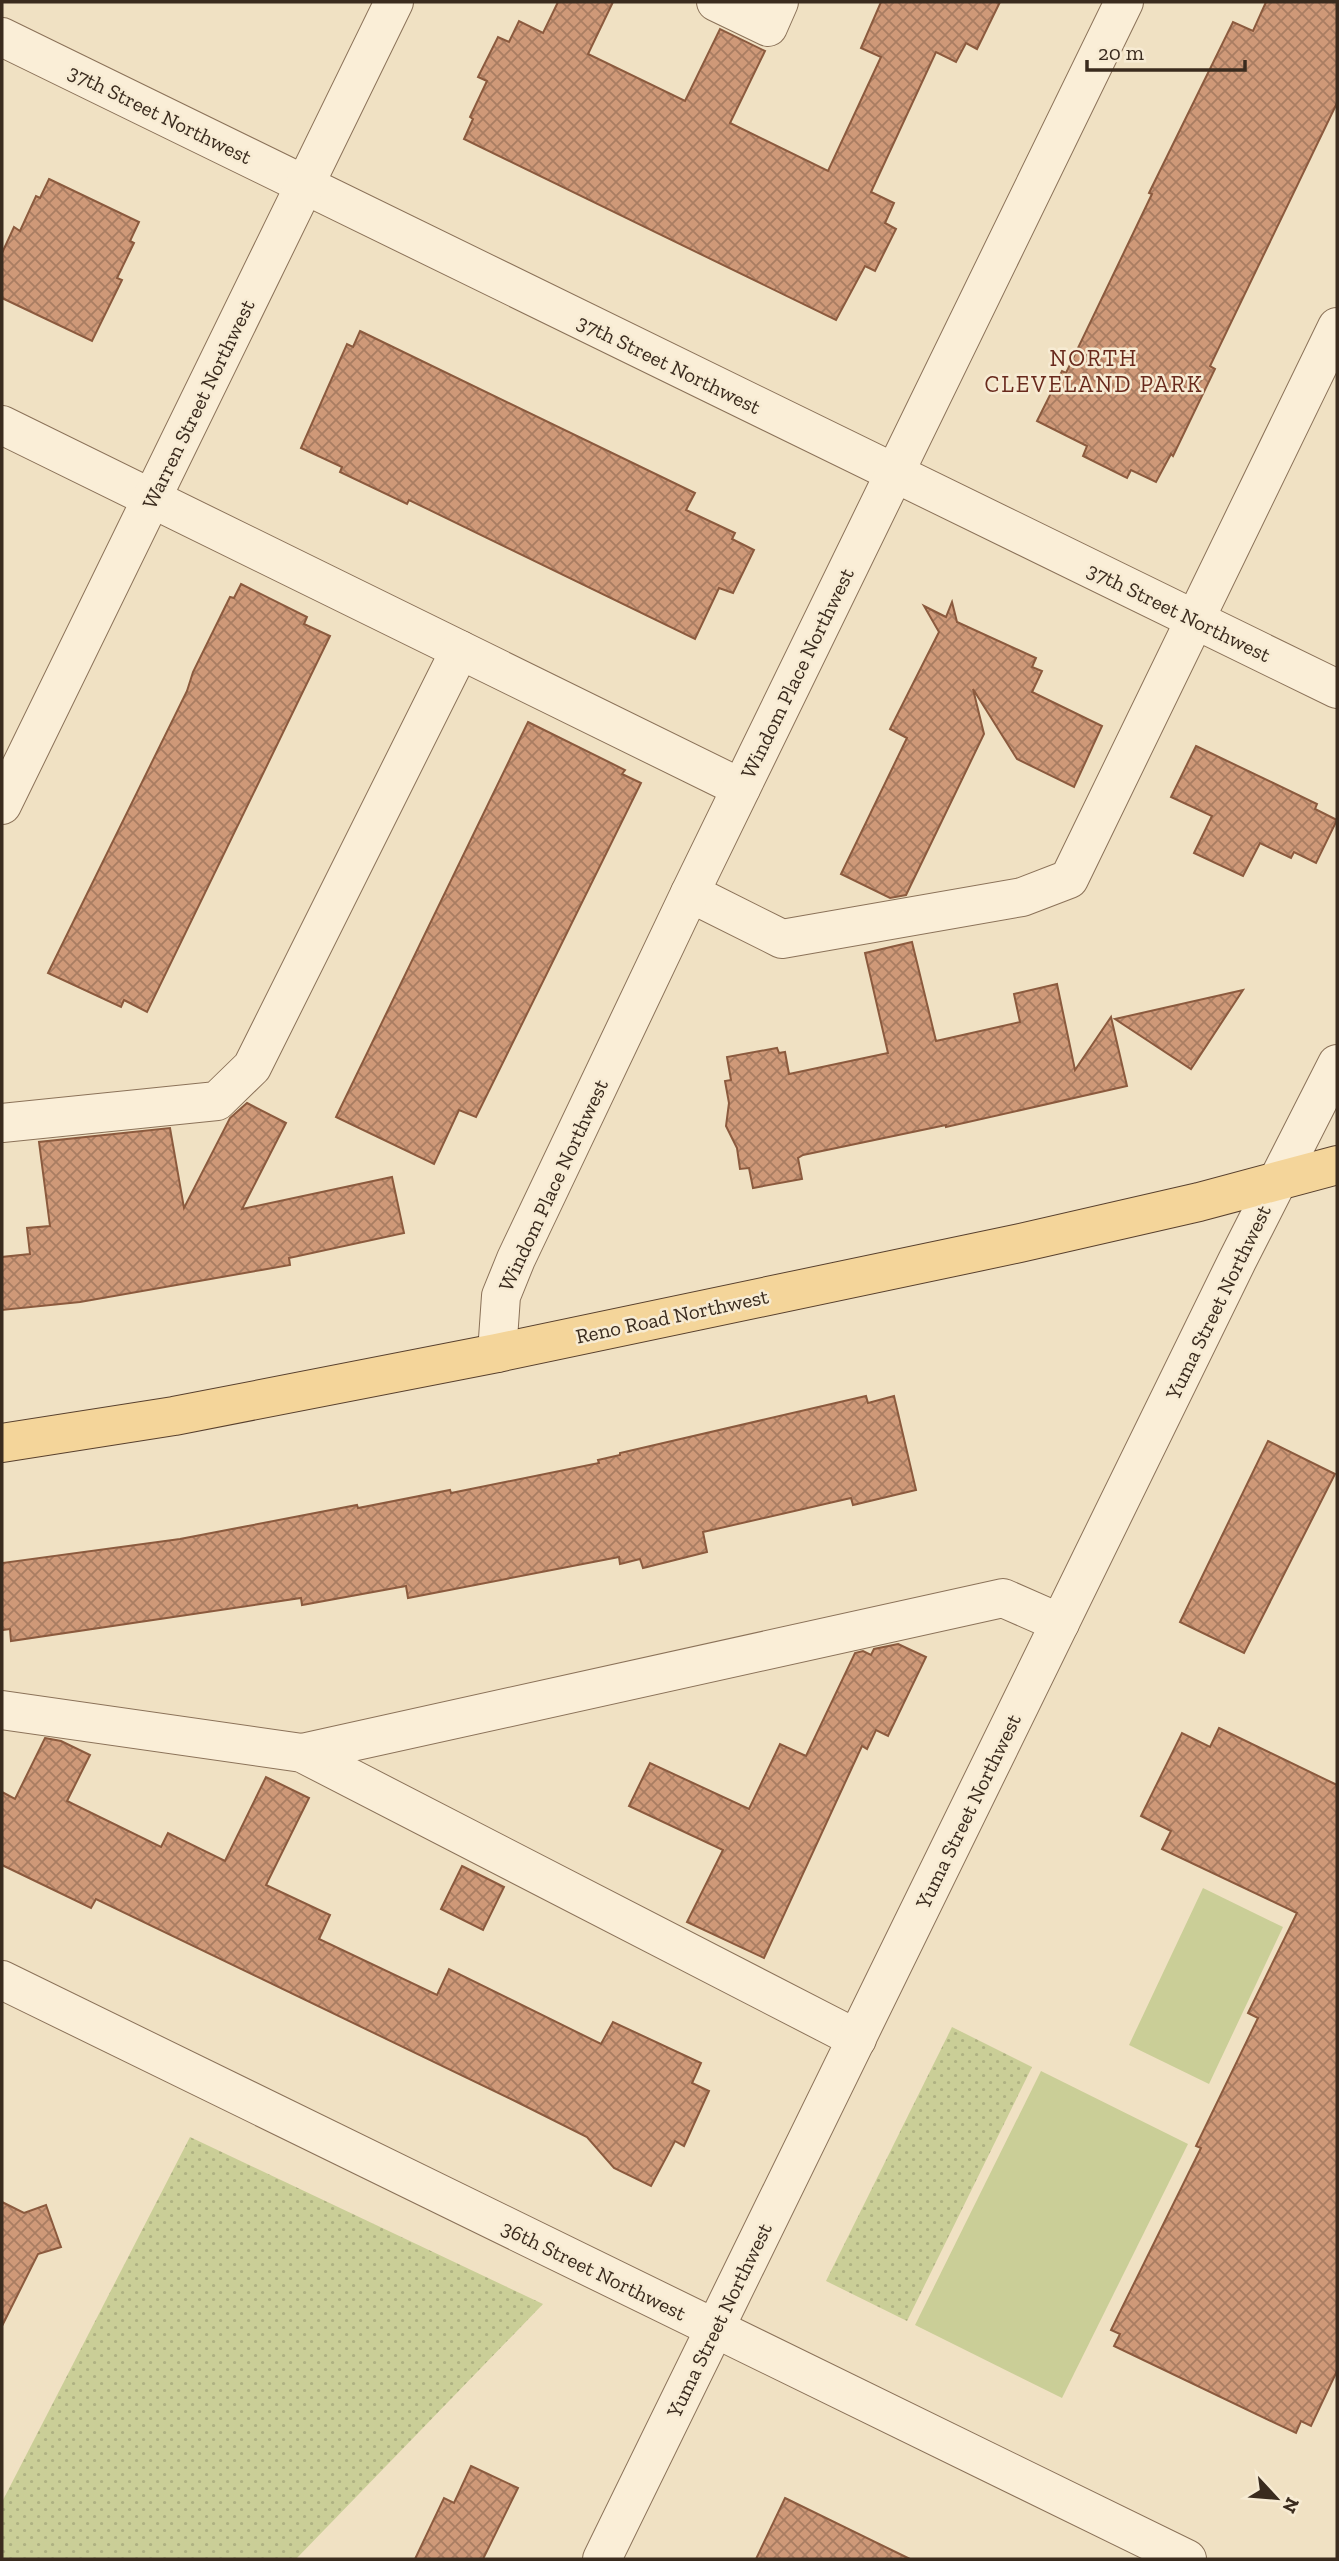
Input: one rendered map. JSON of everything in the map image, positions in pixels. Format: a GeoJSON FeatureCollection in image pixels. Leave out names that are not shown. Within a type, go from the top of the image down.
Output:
{"type":"FeatureCollection","features":[{"type":"Feature","properties":{"kind":"main road","name":"Reno Road Northwest"},"geometry":{"type":"LineString","coordinates":[[2,1443],[173,1416],[497,1353],[1020,1243],[1199,1202],[1280,1178],[1337,1165]]}},
{"type":"Feature","properties":{"kind":"street","name":"Warren Street Northwest"},"geometry":{"type":"LineString","coordinates":[[2,806],[394,2]]}},
{"type":"Feature","properties":{"kind":"street"},"geometry":{"type":"LineString","coordinates":[[716,2],[768,27],[779,2]]}},
{"type":"Feature","properties":{"kind":"street","name":"Windom Place Northwest"},"geometry":{"type":"LineString","coordinates":[[497,1353],[501,1296],[516,1259],[690,893],[1124,2]]}},
{"type":"Feature","properties":{"kind":"street","name":"37th Street Northwest"},"geometry":{"type":"LineString","coordinates":[[2,37],[1337,689]]}},
{"type":"Feature","properties":{"kind":"street"},"geometry":{"type":"LineString","coordinates":[[690,893],[782,939],[1022,897],[1069,879],[1337,327]]}},
{"type":"Feature","properties":{"kind":"street"},"geometry":{"type":"LineString","coordinates":[[2,425],[741,788]]}},
{"type":"Feature","properties":{"kind":"street"},"geometry":{"type":"LineString","coordinates":[[2,1123],[217,1101],[252,1067],[460,650]]}},
{"type":"Feature","properties":{"kind":"street","name":"Yuma Street Northwest"},"geometry":{"type":"LineString","coordinates":[[602,2559],[1337,1064]]}},
{"type":"Feature","properties":{"kind":"street"},"geometry":{"type":"LineString","coordinates":[[302,1753],[1003,1598],[1060,1623]]}},
{"type":"Feature","properties":{"kind":"street"},"geometry":{"type":"LineString","coordinates":[[2,1710],[302,1753],[857,2039]]}},
{"type":"Feature","properties":{"kind":"street","name":"36th Street Northwest"},"geometry":{"type":"LineString","coordinates":[[2,1980],[1187,2559]]}},
{"type":"Feature","properties":{"kind":"green space"},"geometry":{"type":"Polygon","coordinates":[[[1203,1888],[1283,1927],[1209,2084],[1129,2045],[1203,1888]]]}},
{"type":"Feature","properties":{"kind":"green space"},"geometry":{"type":"Polygon","coordinates":[[[952,2027],[1032,2067],[907,2321],[826,2281],[952,2027]]]}},
{"type":"Feature","properties":{"kind":"green space"},"geometry":{"type":"Polygon","coordinates":[[[1041,2071],[1188,2144],[1062,2398],[915,2325],[1041,2071]]]}},
{"type":"Feature","properties":{"kind":"green space"},"geometry":{"type":"Polygon","coordinates":[[[190,2137],[543,2304],[296,2559],[2,2559],[2,2502],[190,2137]]]}},
{"type":"Feature","properties":{"kind":"building"},"geometry":{"type":"Polygon","coordinates":[[[558,2],[613,2],[588,54],[685,101],[720,29],[765,51],[730,123],[828,171],[881,57],[861,48],[881,2],[1000,2],[977,49],[966,43],[956,62],[936,52],[871,192],[894,203],[885,223],[896,229],[875,271],[865,266],[836,320],[464,139],[473,119],[470,117],[487,81],[478,77],[498,37],[509,42],[519,21],[543,33],[558,2]]]}},
{"type":"Feature","properties":{"kind":"building"},"geometry":{"type":"Polygon","coordinates":[[[1266,2],[1337,2],[1337,103],[1210,366],[1215,369],[1173,456],[1171,454],[1156,482],[1131,470],[1127,478],[1083,456],[1087,446],[1037,421],[1062,371],[1066,373],[1152,194],[1149,193],[1233,22],[1253,31],[1266,2]]]}},
{"type":"Feature","properties":{"kind":"building"},"geometry":{"type":"Polygon","coordinates":[[[49,179],[139,222],[130,241],[134,243],[117,278],[122,280],[92,341],[2,298],[2,253],[14,227],[20,231],[36,196],[40,198],[49,179]]]}},
{"type":"Feature","properties":{"kind":"building"},"geometry":{"type":"Polygon","coordinates":[[[360,331],[695,493],[686,510],[735,533],[732,539],[754,550],[733,593],[719,588],[695,639],[409,500],[407,504],[340,472],[342,467],[301,448],[347,344],[353,347],[360,331]]]}},
{"type":"Feature","properties":{"kind":"building"},"geometry":{"type":"Polygon","coordinates":[[[241,584],[307,617],[304,624],[330,636],[147,1012],[124,1000],[121,1007],[48,973],[187,691],[193,672],[230,597],[234,598],[241,584]]]}},
{"type":"Feature","properties":{"kind":"building"},"geometry":{"type":"Polygon","coordinates":[[[952,602],[957,622],[1036,658],[1032,667],[1042,671],[1032,692],[1102,726],[1074,787],[1017,759],[973,689],[984,734],[906,895],[890,898],[841,874],[907,738],[890,729],[939,632],[924,606],[946,617],[952,602]]]}},
{"type":"Feature","properties":{"kind":"building"},"geometry":{"type":"Polygon","coordinates":[[[528,722],[625,770],[622,774],[641,783],[476,1117],[459,1110],[434,1164],[336,1117],[528,722]]]}},
{"type":"Feature","properties":{"kind":"building"},"geometry":{"type":"Polygon","coordinates":[[[1196,746],[1317,804],[1315,809],[1337,820],[1316,863],[1294,852],[1291,858],[1260,843],[1243,876],[1194,853],[1212,816],[1171,797],[1196,746]]]}},
{"type":"Feature","properties":{"kind":"building"},"geometry":{"type":"Polygon","coordinates":[[[912,942],[936,1041],[1020,1022],[1014,994],[1057,984],[1075,1070],[1111,1017],[1127,1086],[946,1127],[803,1155],[798,1158],[802,1179],[753,1188],[749,1168],[740,1169],[737,1148],[726,1126],[729,1103],[725,1081],[731,1080],[727,1057],[777,1048],[779,1053],[785,1052],[789,1074],[888,1053],[865,953],[912,942]]]}},
{"type":"Feature","properties":{"kind":"building"},"geometry":{"type":"Polygon","coordinates":[[[1243,990],[1191,1069],[1115,1019],[1243,990]]]}},
{"type":"Feature","properties":{"kind":"building"},"geometry":{"type":"Polygon","coordinates":[[[247,1103],[286,1123],[242,1209],[392,1177],[404,1233],[289,1258],[290,1265],[80,1302],[2,1310],[2,1257],[30,1254],[27,1228],[50,1226],[39,1142],[170,1128],[184,1208],[230,1118],[247,1103]]]}},
{"type":"Feature","properties":{"kind":"building"},"geometry":{"type":"Polygon","coordinates":[[[866,1396],[868,1403],[894,1396],[916,1490],[853,1505],[851,1498],[703,1532],[707,1552],[643,1568],[640,1559],[620,1564],[619,1557],[408,1598],[406,1586],[302,1605],[301,1598],[11,1641],[10,1629],[2,1630],[2,1563],[180,1539],[357,1505],[358,1508],[450,1490],[451,1493],[599,1463],[598,1460],[620,1453],[866,1396]]]}},
{"type":"Feature","properties":{"kind":"building"},"geometry":{"type":"Polygon","coordinates":[[[1268,1441],[1335,1474],[1244,1653],[1180,1622],[1268,1441]]]}},
{"type":"Feature","properties":{"kind":"building"},"geometry":{"type":"Polygon","coordinates":[[[898,1644],[926,1657],[888,1736],[876,1730],[867,1749],[862,1746],[764,1958],[687,1922],[723,1850],[629,1806],[650,1763],[749,1809],[780,1744],[806,1756],[855,1653],[863,1651],[871,1655],[874,1649],[898,1644]]]}},
{"type":"Feature","properties":{"kind":"building"},"geometry":{"type":"Polygon","coordinates":[[[1219,1728],[1337,1785],[1337,2371],[1311,2426],[1301,2421],[1296,2433],[1114,2346],[1120,2334],[1111,2330],[1201,2148],[1196,2146],[1258,2018],[1248,2013],[1297,1913],[1162,1849],[1171,1831],[1141,1816],[1182,1733],[1210,1747],[1219,1728]]]}},
{"type":"Feature","properties":{"kind":"building"},"geometry":{"type":"Polygon","coordinates":[[[45,1738],[61,1741],[90,1755],[67,1801],[161,1847],[168,1833],[225,1861],[266,1777],[309,1798],[266,1885],[330,1915],[319,1939],[437,1995],[449,1969],[601,2044],[613,2022],[701,2063],[692,2083],[709,2091],[684,2146],[675,2141],[651,2186],[614,2168],[587,2137],[515,2101],[96,1899],[91,1908],[2,1865],[2,1792],[15,1799],[45,1738]]]}},
{"type":"Feature","properties":{"kind":"building"},"geometry":{"type":"Polygon","coordinates":[[[462,1866],[504,1887],[483,1930],[441,1909],[462,1866]]]}},
{"type":"Feature","properties":{"kind":"building"},"geometry":{"type":"Polygon","coordinates":[[[2,2202],[24,2213],[46,2205],[61,2247],[38,2254],[2,2326],[2,2202]]]}},
{"type":"Feature","properties":{"kind":"building"},"geometry":{"type":"Polygon","coordinates":[[[471,2466],[518,2488],[483,2559],[415,2559],[444,2498],[454,2503],[471,2466]]]}},
{"type":"Feature","properties":{"kind":"building"},"geometry":{"type":"Polygon","coordinates":[[[785,2498],[910,2559],[756,2559],[785,2498]]]}},
{"type":"Feature","properties":{"kind":"district","name":"NORTH CLEVELAND PARK"},"geometry":{"type":"Point","coordinates":[1094,371]}}]}
